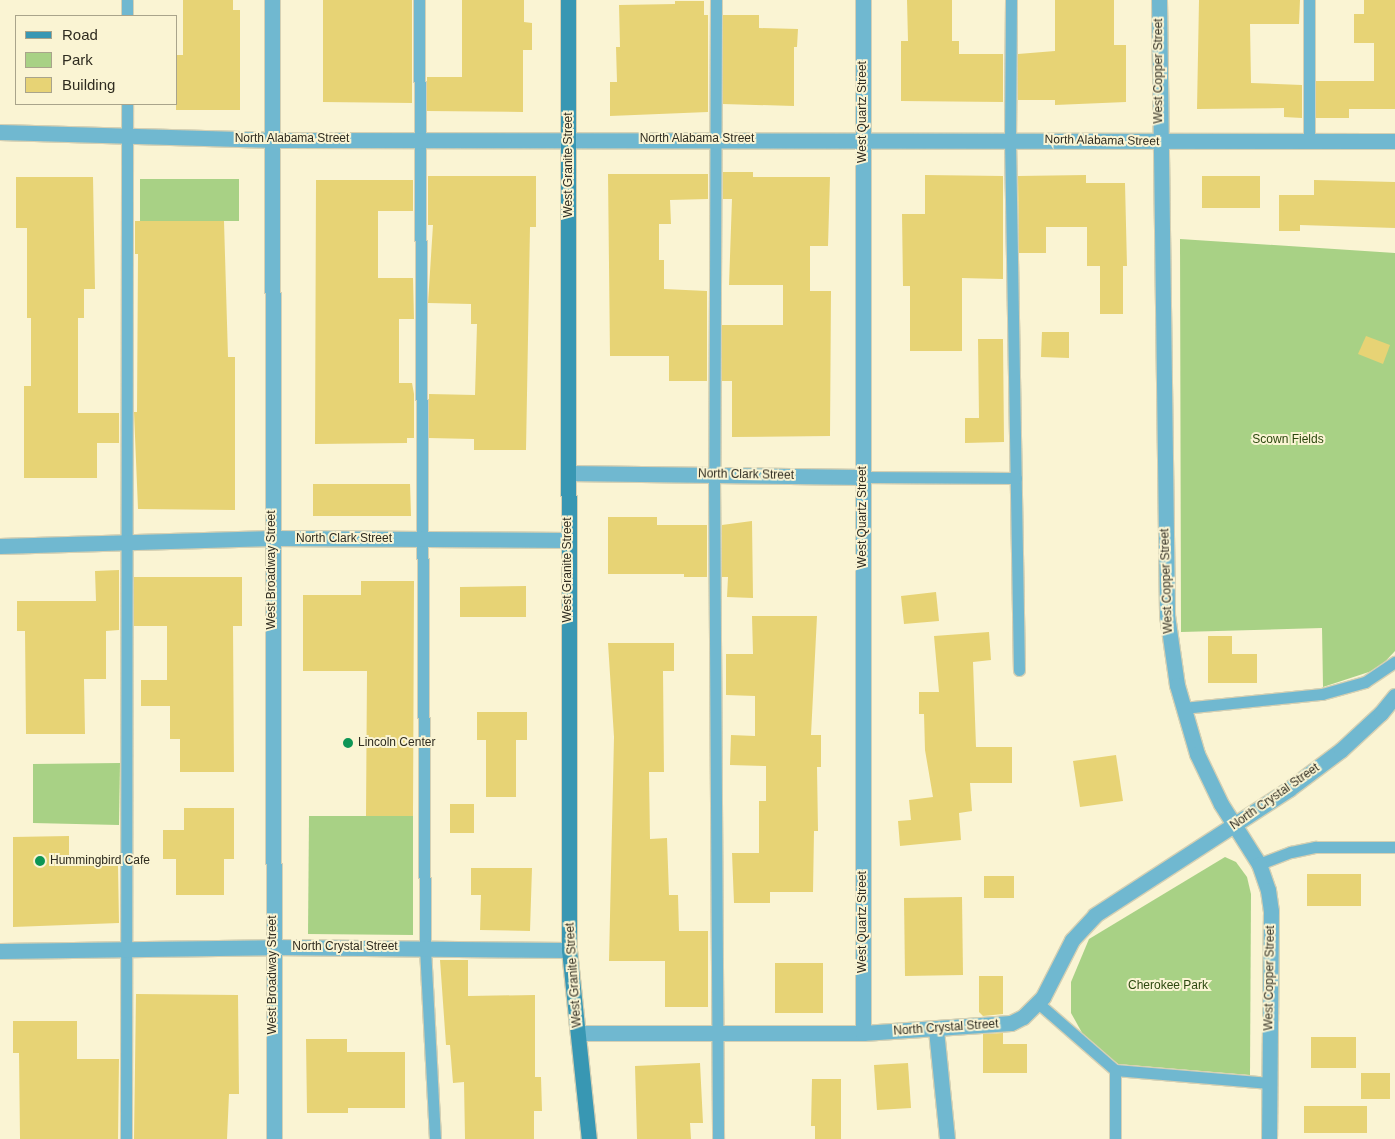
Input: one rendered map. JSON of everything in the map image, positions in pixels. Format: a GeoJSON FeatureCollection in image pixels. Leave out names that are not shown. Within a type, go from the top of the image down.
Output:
{"type":"FeatureCollection","features":[{"type":"Feature","properties":{"kind":"street","name":"West Broadway Street"},"geometry":{"type":"LineString","coordinates":[[272,0],[272,947],[274,1139]]}},
{"type":"Feature","properties":{"kind":"street","name":"West Granite Street"},"geometry":{"type":"LineString","coordinates":[[568,0],[569,950],[589,1139]]}},
{"type":"Feature","properties":{"kind":"street","name":"West Quartz Street"},"geometry":{"type":"LineString","coordinates":[[863,0],[863,1033]]}},
{"type":"Feature","properties":{"kind":"street","name":"West Copper Street"},"geometry":{"type":"LineString","coordinates":[[1159,0],[1159,142],[1167,607],[1171,653],[1183,708],[1210,784],[1259,864],[1271,911],[1268,1139]]}},
{"type":"Feature","properties":{"kind":"street","name":"North Alabama Street"},"geometry":{"type":"LineString","coordinates":[[0,132],[273,140],[862,138],[1159,142],[1395,141]]}},
{"type":"Feature","properties":{"kind":"street","name":"North Clark Street"},"geometry":{"type":"LineString","coordinates":[[568,473],[863,477]]}},
{"type":"Feature","properties":{"kind":"street","name":"North Clark Street"},"geometry":{"type":"LineString","coordinates":[[0,546],[272,538],[568,540]]}},
{"type":"Feature","properties":{"kind":"street","name":"North Crystal Street"},"geometry":{"type":"LineString","coordinates":[[578,1033],[863,1033],[936,1030],[1011,1023],[1023,1017],[1038,1003],[1072,940],[1095,915],[1234,826],[1341,750],[1381,713],[1395,696]]}},
{"type":"Feature","properties":{"kind":"street","name":"North Crystal Street"},"geometry":{"type":"LineString","coordinates":[[0,951],[272,947],[569,950]]}},
{"type":"Feature","properties":{"kind":"street"},"geometry":{"type":"LineString","coordinates":[[936,1030],[947,1139]]}},
{"type":"Feature","properties":{"kind":"lane"},"geometry":{"type":"LineString","coordinates":[[127,0],[127,15]]}},
{"type":"Feature","properties":{"kind":"lane"},"geometry":{"type":"LineString","coordinates":[[419,0],[425,948],[435,1139]]}},
{"type":"Feature","properties":{"kind":"lane"},"geometry":{"type":"LineString","coordinates":[[716,0],[714,475],[718,1139]]}},
{"type":"Feature","properties":{"kind":"lane"},"geometry":{"type":"LineString","coordinates":[[1011,0],[1010,140],[1019,670]]}},
{"type":"Feature","properties":{"kind":"lane"},"geometry":{"type":"LineString","coordinates":[[1309,0],[1309,141]]}},
{"type":"Feature","properties":{"kind":"lane"},"geometry":{"type":"LineString","coordinates":[[126,1139],[127,105]]}},
{"type":"Feature","properties":{"kind":"lane"},"geometry":{"type":"LineString","coordinates":[[863,477],[1016,478]]}},
{"type":"Feature","properties":{"kind":"lane"},"geometry":{"type":"LineString","coordinates":[[1183,708],[1322,694],[1365,682],[1395,662]]}},
{"type":"Feature","properties":{"kind":"lane"},"geometry":{"type":"LineString","coordinates":[[1259,864],[1291,852],[1315,848],[1395,847]]}},
{"type":"Feature","properties":{"kind":"lane"},"geometry":{"type":"LineString","coordinates":[[1038,1003],[1115,1070],[1270,1083]]}},
{"type":"Feature","properties":{"kind":"lane"},"geometry":{"type":"LineString","coordinates":[[1114,1139],[1115,1070]]}},
{"type":"Feature","properties":{"kind":"green space"},"geometry":{"type":"Polygon","coordinates":[[[140,179],[239,179],[239,221],[140,221],[140,179]]]}},
{"type":"Feature","properties":{"kind":"green space","name":"Scown Fields"},"geometry":{"type":"Polygon","coordinates":[[[1180,239],[1395,253],[1395,651],[1378,669],[1323,687],[1322,628],[1181,632],[1180,239]]]}},
{"type":"Feature","properties":{"kind":"green space"},"geometry":{"type":"Polygon","coordinates":[[[120,763],[119,825],[33,823],[33,764],[120,763]]]}},
{"type":"Feature","properties":{"kind":"green space"},"geometry":{"type":"Polygon","coordinates":[[[309,816],[413,816],[413,935],[308,934],[309,816]]]}},
{"type":"Feature","properties":{"kind":"green space","name":"Cherokee Park"},"geometry":{"type":"Polygon","coordinates":[[[1225,857],[1236,862],[1247,877],[1251,894],[1250,1075],[1118,1064],[1085,1038],[1071,1013],[1071,982],[1089,939],[1225,857]]]}},
{"type":"Feature","properties":{"kind":"building"},"geometry":{"type":"Polygon","coordinates":[[[183,0],[233,0],[233,10],[240,10],[240,110],[176,110],[176,105],[178,105],[178,55],[183,55],[183,0]]]}},
{"type":"Feature","properties":{"kind":"building"},"geometry":{"type":"Polygon","coordinates":[[[323,0],[412,0],[412,103],[323,102],[323,0]]]}},
{"type":"Feature","properties":{"kind":"building"},"geometry":{"type":"Polygon","coordinates":[[[462,0],[524,0],[524,22],[532,23],[532,50],[523,50],[523,112],[427,111],[427,77],[462,77],[462,0]]]}},
{"type":"Feature","properties":{"kind":"building"},"geometry":{"type":"Polygon","coordinates":[[[907,0],[952,0],[952,41],[959,41],[959,54],[1003,54],[1003,102],[901,101],[901,41],[908,41],[907,0]]]}},
{"type":"Feature","properties":{"kind":"building"},"geometry":{"type":"Polygon","coordinates":[[[1055,0],[1114,0],[1114,45],[1126,45],[1126,102],[1055,105],[1055,100],[1018,100],[1018,54],[1055,51],[1055,0]]]}},
{"type":"Feature","properties":{"kind":"building"},"geometry":{"type":"Polygon","coordinates":[[[1199,0],[1300,0],[1299,24],[1250,24],[1251,83],[1302,85],[1302,118],[1284,117],[1284,108],[1197,109],[1199,0]]]}},
{"type":"Feature","properties":{"kind":"building"},"geometry":{"type":"Polygon","coordinates":[[[1364,0],[1395,0],[1395,109],[1349,109],[1349,118],[1316,118],[1316,81],[1374,81],[1374,43],[1354,43],[1354,14],[1364,14],[1364,0]]]}},
{"type":"Feature","properties":{"kind":"building"},"geometry":{"type":"Polygon","coordinates":[[[675,1],[704,1],[704,15],[708,15],[708,112],[610,116],[610,82],[617,82],[616,47],[620,47],[619,5],[675,4],[675,1]]]}},
{"type":"Feature","properties":{"kind":"building"},"geometry":{"type":"Polygon","coordinates":[[[723,15],[759,15],[759,28],[798,29],[797,47],[794,47],[794,106],[723,104],[723,15]]]}},
{"type":"Feature","properties":{"kind":"building"},"geometry":{"type":"Polygon","coordinates":[[[723,172],[753,172],[753,177],[830,177],[828,246],[810,246],[810,291],[831,291],[830,436],[732,437],[732,381],[722,381],[722,325],[783,325],[783,285],[729,285],[732,199],[723,199],[723,172]]]}},
{"type":"Feature","properties":{"kind":"building"},"geometry":{"type":"Polygon","coordinates":[[[608,174],[708,174],[708,199],[670,200],[671,224],[659,224],[659,260],[664,260],[664,289],[707,291],[707,381],[669,381],[669,356],[610,356],[608,174]]]}},
{"type":"Feature","properties":{"kind":"building"},"geometry":{"type":"Polygon","coordinates":[[[925,175],[1003,176],[1003,279],[962,278],[962,351],[910,351],[910,286],[903,286],[902,214],[925,214],[925,175]]]}},
{"type":"Feature","properties":{"kind":"building"},"geometry":{"type":"Polygon","coordinates":[[[1086,175],[1086,183],[1125,183],[1127,266],[1123,266],[1123,314],[1100,314],[1100,266],[1087,266],[1087,227],[1046,227],[1046,253],[1019,253],[1018,176],[1086,175]]]}},
{"type":"Feature","properties":{"kind":"building"},"geometry":{"type":"Polygon","coordinates":[[[428,176],[536,176],[536,227],[530,227],[526,450],[474,450],[474,439],[429,438],[429,394],[475,395],[477,324],[471,324],[471,304],[428,303],[433,225],[428,225],[428,176]]]}},
{"type":"Feature","properties":{"kind":"building"},"geometry":{"type":"Polygon","coordinates":[[[1202,176],[1260,176],[1260,208],[1202,208],[1202,176]]]}},
{"type":"Feature","properties":{"kind":"building"},"geometry":{"type":"Polygon","coordinates":[[[16,177],[93,177],[95,289],[84,289],[84,318],[78,318],[78,413],[119,413],[119,443],[97,443],[97,478],[24,478],[24,386],[31,386],[31,318],[27,318],[27,228],[16,228],[16,177]]]}},
{"type":"Feature","properties":{"kind":"building"},"geometry":{"type":"Polygon","coordinates":[[[316,180],[413,180],[413,211],[378,211],[378,278],[413,278],[414,319],[399,319],[399,383],[412,383],[414,394],[414,438],[407,438],[407,443],[315,444],[316,180]]]}},
{"type":"Feature","properties":{"kind":"building"},"geometry":{"type":"Polygon","coordinates":[[[1314,180],[1395,182],[1395,228],[1300,225],[1300,231],[1279,231],[1279,195],[1314,195],[1314,180]]]}},
{"type":"Feature","properties":{"kind":"building"},"geometry":{"type":"Polygon","coordinates":[[[135,221],[224,221],[228,357],[235,357],[235,510],[138,509],[134,412],[137,412],[138,254],[135,254],[135,221]]]}},
{"type":"Feature","properties":{"kind":"building"},"geometry":{"type":"Polygon","coordinates":[[[1042,332],[1069,332],[1069,358],[1041,357],[1042,332]]]}},
{"type":"Feature","properties":{"kind":"building"},"geometry":{"type":"Polygon","coordinates":[[[1366,336],[1390,345],[1383,364],[1358,354],[1366,336]]]}},
{"type":"Feature","properties":{"kind":"building"},"geometry":{"type":"Polygon","coordinates":[[[978,339],[1003,339],[1004,442],[965,443],[965,418],[979,418],[978,339]]]}},
{"type":"Feature","properties":{"kind":"building"},"geometry":{"type":"Polygon","coordinates":[[[313,484],[410,484],[411,516],[313,516],[313,484]]]}},
{"type":"Feature","properties":{"kind":"building"},"geometry":{"type":"Polygon","coordinates":[[[608,517],[657,517],[657,525],[707,525],[707,577],[684,577],[684,574],[608,574],[608,517]]]}},
{"type":"Feature","properties":{"kind":"building"},"geometry":{"type":"Polygon","coordinates":[[[752,521],[753,598],[727,597],[728,577],[722,577],[722,525],[752,521]]]}},
{"type":"Feature","properties":{"kind":"building"},"geometry":{"type":"Polygon","coordinates":[[[119,570],[119,630],[106,631],[106,679],[84,679],[85,734],[26,734],[25,631],[17,631],[17,601],[96,601],[95,571],[119,570]]]}},
{"type":"Feature","properties":{"kind":"building"},"geometry":{"type":"Polygon","coordinates":[[[134,577],[242,577],[242,626],[233,626],[234,772],[180,772],[180,739],[170,739],[170,706],[141,706],[141,680],[167,680],[167,626],[134,626],[134,577]]]}},
{"type":"Feature","properties":{"kind":"building"},"geometry":{"type":"Polygon","coordinates":[[[361,581],[414,581],[413,816],[366,816],[367,671],[303,671],[303,595],[361,595],[361,581]]]}},
{"type":"Feature","properties":{"kind":"building"},"geometry":{"type":"Polygon","coordinates":[[[526,586],[526,617],[460,617],[460,587],[526,586]]]}},
{"type":"Feature","properties":{"kind":"building"},"geometry":{"type":"Polygon","coordinates":[[[936,592],[939,621],[904,624],[901,596],[936,592]]]}},
{"type":"Feature","properties":{"kind":"building"},"geometry":{"type":"Polygon","coordinates":[[[752,616],[817,616],[811,735],[821,735],[821,767],[817,767],[818,831],[814,831],[813,892],[770,892],[770,903],[734,903],[732,853],[759,853],[759,801],[766,801],[766,766],[730,765],[731,735],[755,736],[755,696],[726,695],[726,654],[753,654],[752,616]]]}},
{"type":"Feature","properties":{"kind":"building"},"geometry":{"type":"Polygon","coordinates":[[[989,632],[991,660],[973,662],[976,747],[1012,747],[1012,783],[970,783],[972,811],[959,813],[961,840],[900,846],[898,821],[911,820],[909,800],[933,797],[925,750],[924,714],[919,714],[919,692],[939,692],[934,636],[989,632]]]}},
{"type":"Feature","properties":{"kind":"building"},"geometry":{"type":"Polygon","coordinates":[[[1208,636],[1232,636],[1232,654],[1257,654],[1257,683],[1208,683],[1208,636]]]}},
{"type":"Feature","properties":{"kind":"building"},"geometry":{"type":"Polygon","coordinates":[[[608,643],[674,643],[674,671],[663,671],[664,772],[649,772],[650,839],[667,838],[669,895],[678,895],[679,931],[708,931],[708,1007],[665,1007],[665,961],[609,961],[614,737],[608,643]]]}},
{"type":"Feature","properties":{"kind":"building"},"geometry":{"type":"Polygon","coordinates":[[[477,712],[527,712],[527,740],[516,740],[516,797],[486,797],[486,740],[477,740],[477,712]]]}},
{"type":"Feature","properties":{"kind":"building"},"geometry":{"type":"Polygon","coordinates":[[[1116,755],[1123,801],[1080,807],[1073,761],[1116,755]]]}},
{"type":"Feature","properties":{"kind":"building"},"geometry":{"type":"Polygon","coordinates":[[[450,804],[474,804],[474,833],[450,833],[450,804]]]}},
{"type":"Feature","properties":{"kind":"building"},"geometry":{"type":"Polygon","coordinates":[[[184,808],[234,808],[234,859],[224,859],[224,895],[176,895],[176,859],[163,859],[163,830],[184,830],[184,808]]]}},
{"type":"Feature","properties":{"kind":"building"},"geometry":{"type":"Polygon","coordinates":[[[69,836],[69,866],[118,866],[119,923],[13,927],[13,837],[69,836]]]}},
{"type":"Feature","properties":{"kind":"building"},"geometry":{"type":"Polygon","coordinates":[[[471,868],[532,868],[530,931],[480,930],[481,895],[471,895],[471,868]]]}},
{"type":"Feature","properties":{"kind":"building"},"geometry":{"type":"Polygon","coordinates":[[[1307,874],[1361,874],[1361,906],[1307,906],[1307,874]]]}},
{"type":"Feature","properties":{"kind":"building"},"geometry":{"type":"Polygon","coordinates":[[[984,876],[1014,876],[1014,898],[984,898],[984,876]]]}},
{"type":"Feature","properties":{"kind":"building"},"geometry":{"type":"Polygon","coordinates":[[[962,897],[963,975],[905,976],[904,898],[962,897]]]}},
{"type":"Feature","properties":{"kind":"building"},"geometry":{"type":"Polygon","coordinates":[[[440,960],[468,960],[468,996],[535,995],[535,1077],[541,1077],[542,1111],[534,1111],[534,1139],[465,1139],[464,1082],[453,1083],[450,1045],[446,1045],[440,960]]]}},
{"type":"Feature","properties":{"kind":"building"},"geometry":{"type":"Polygon","coordinates":[[[775,963],[823,963],[823,1013],[775,1013],[775,963]]]}},
{"type":"Feature","properties":{"kind":"building"},"geometry":{"type":"Polygon","coordinates":[[[979,976],[1003,976],[1003,1014],[983,1016],[979,1012],[979,976]]]}},
{"type":"Feature","properties":{"kind":"building"},"geometry":{"type":"Polygon","coordinates":[[[136,994],[238,995],[239,1094],[229,1094],[227,1139],[134,1139],[136,994]]]}},
{"type":"Feature","properties":{"kind":"building"},"geometry":{"type":"Polygon","coordinates":[[[13,1021],[77,1021],[77,1059],[119,1059],[118,1139],[20,1139],[19,1053],[13,1053],[13,1021]]]}},
{"type":"Feature","properties":{"kind":"building"},"geometry":{"type":"Polygon","coordinates":[[[1003,1033],[1003,1044],[1027,1044],[1027,1073],[983,1073],[983,1034],[1003,1033]]]}},
{"type":"Feature","properties":{"kind":"building"},"geometry":{"type":"Polygon","coordinates":[[[1311,1037],[1356,1037],[1356,1068],[1311,1068],[1311,1037]]]}},
{"type":"Feature","properties":{"kind":"building"},"geometry":{"type":"Polygon","coordinates":[[[306,1039],[347,1039],[347,1052],[405,1052],[405,1108],[348,1108],[348,1113],[307,1113],[306,1039]]]}},
{"type":"Feature","properties":{"kind":"building"},"geometry":{"type":"Polygon","coordinates":[[[700,1063],[703,1123],[690,1123],[691,1139],[637,1139],[635,1066],[700,1063]]]}},
{"type":"Feature","properties":{"kind":"building"},"geometry":{"type":"Polygon","coordinates":[[[908,1063],[911,1108],[877,1110],[874,1065],[908,1063]]]}},
{"type":"Feature","properties":{"kind":"building"},"geometry":{"type":"Polygon","coordinates":[[[1361,1073],[1390,1073],[1390,1099],[1361,1099],[1361,1073]]]}},
{"type":"Feature","properties":{"kind":"building"},"geometry":{"type":"Polygon","coordinates":[[[812,1079],[841,1079],[841,1139],[815,1139],[815,1126],[811,1126],[812,1079]]]}},
{"type":"Feature","properties":{"kind":"building"},"geometry":{"type":"Polygon","coordinates":[[[1304,1106],[1367,1106],[1367,1133],[1304,1133],[1304,1106]]]}},
{"type":"Feature","properties":{"kind":"place","name":"Lincoln Center"},"geometry":{"type":"Point","coordinates":[348,743]}},
{"type":"Feature","properties":{"kind":"place","name":"Hummingbird Cafe"},"geometry":{"type":"Point","coordinates":[40,861]}}]}
